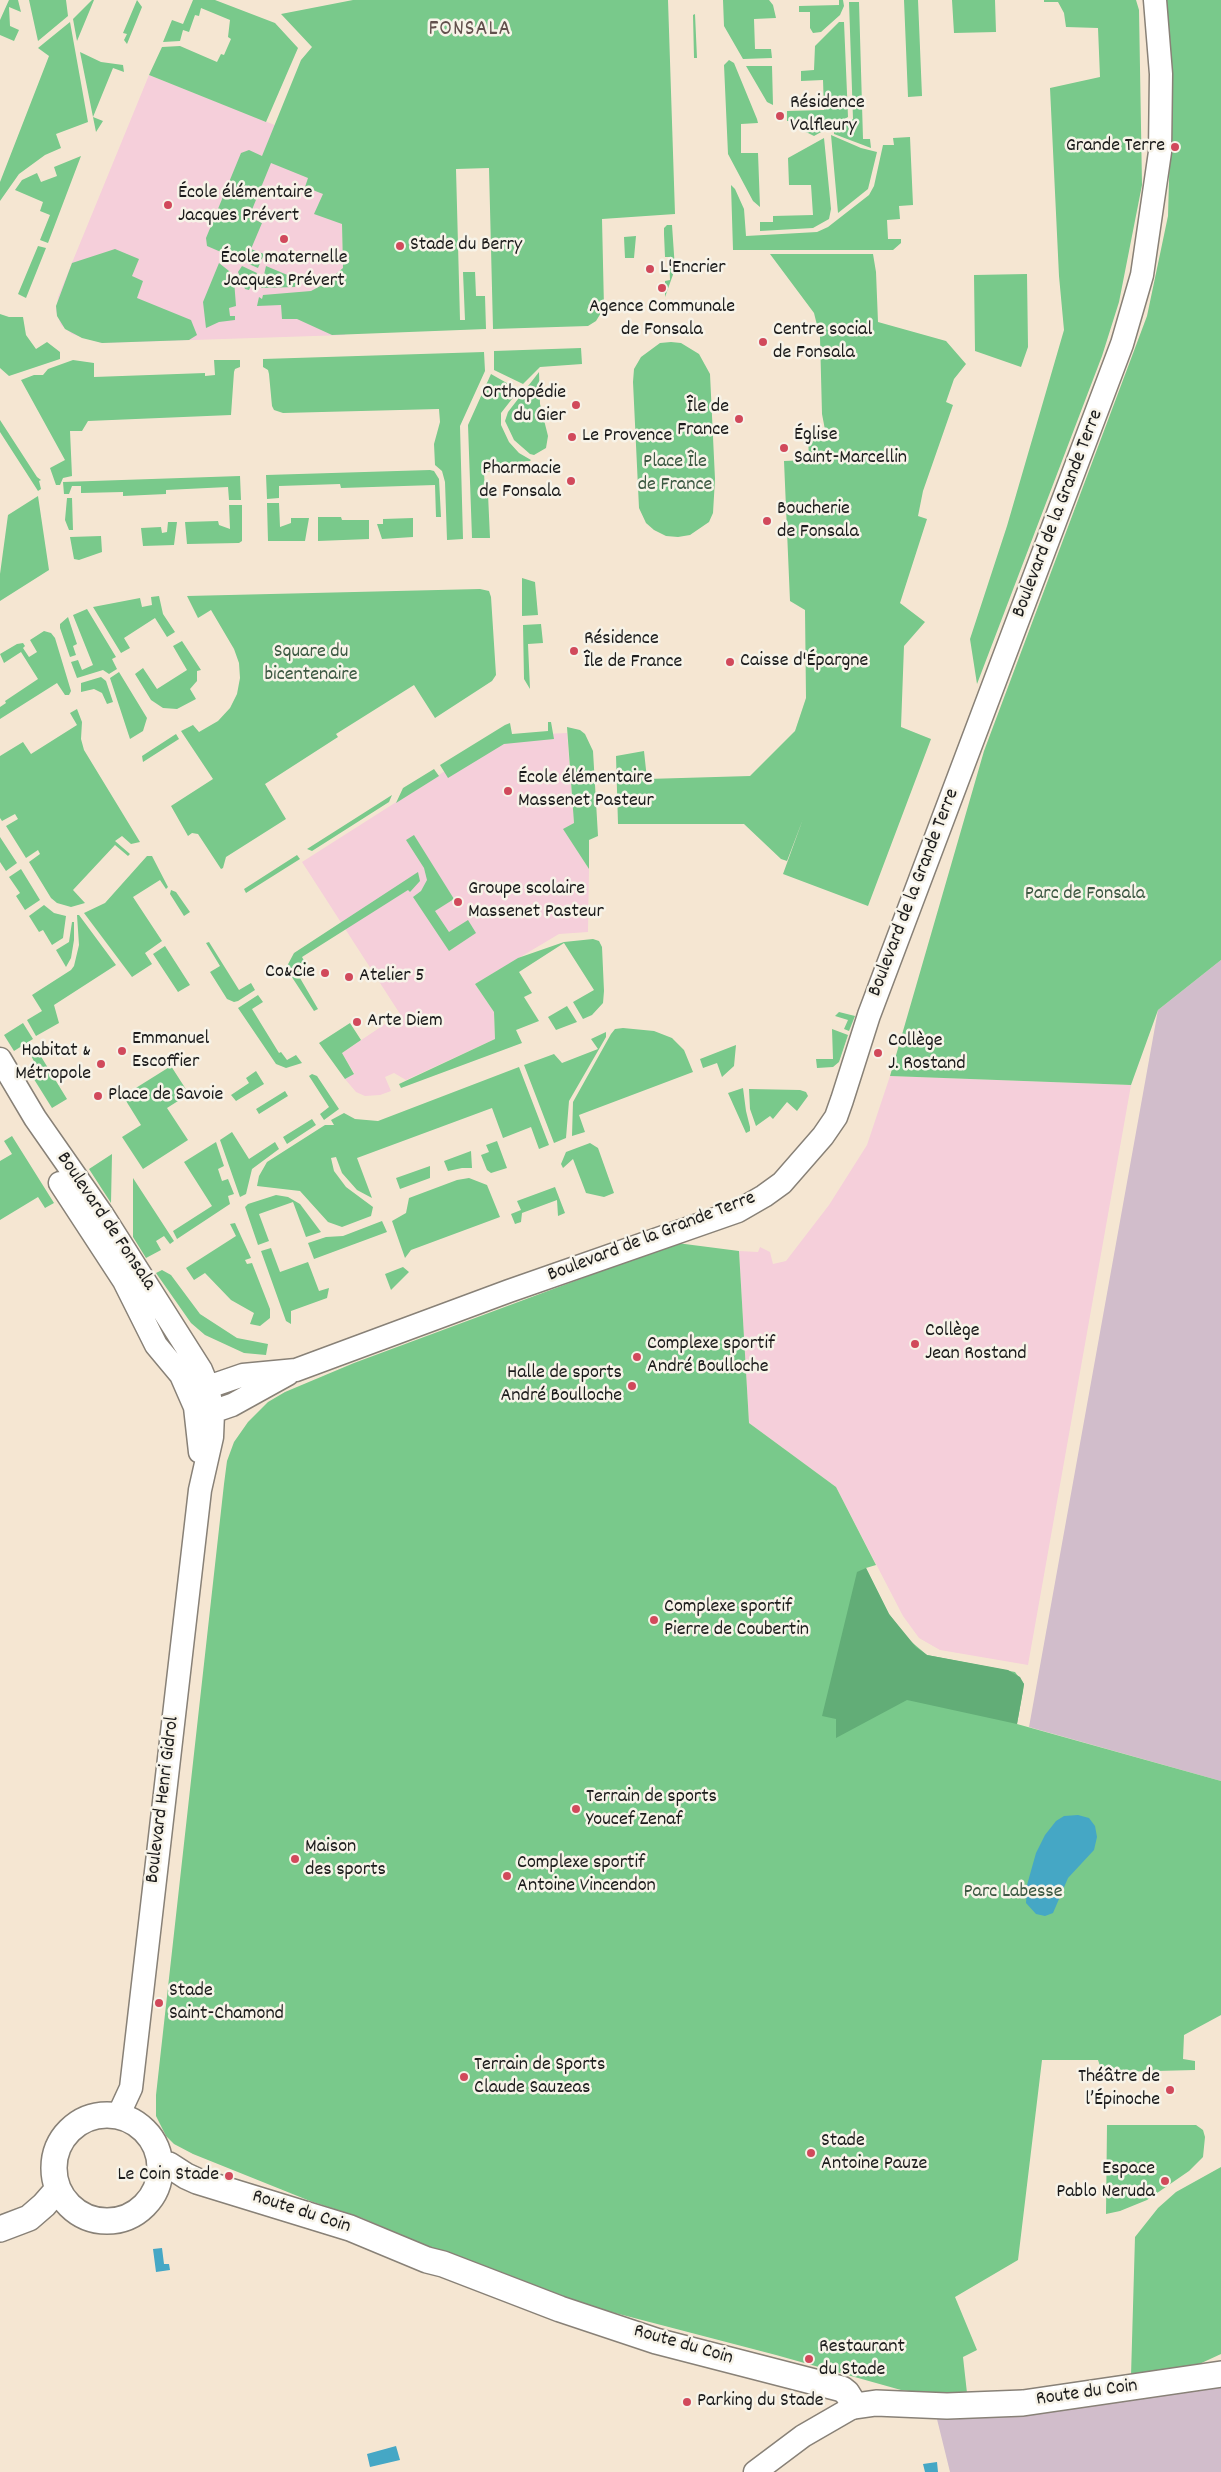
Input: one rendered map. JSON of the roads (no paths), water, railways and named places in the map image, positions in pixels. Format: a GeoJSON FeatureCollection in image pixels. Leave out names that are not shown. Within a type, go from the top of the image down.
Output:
{"type":"FeatureCollection","features":[{"type":"Feature","properties":{"kind":"main road"},"geometry":{"type":"LineString","coordinates":[[100,2115],[118,2116],[135,2123],[146,2132],[156,2148],[160,2166],[156,2189],[146,2204],[131,2215],[117,2220],[98,2220],[81,2215],[68,2205],[58,2189],[54,2166],[58,2148],[72,2128],[85,2119],[100,2115]]}},
{"type":"Feature","properties":{"kind":"main road","name":"Route du Coin"},"geometry":{"type":"LineString","coordinates":[[160,2166],[169,2165],[186,2176],[350,2228],[427,2260],[443,2264],[560,2310],[656,2341],[842,2389],[847,2393],[855,2406],[876,2403],[947,2406],[1023,2403],[1221,2374]]}},
{"type":"Feature","properties":{"kind":"main road"},"geometry":{"type":"LineString","coordinates":[[0,2229],[29,2218],[44,2206],[58,2189]]}},
{"type":"Feature","properties":{"kind":"street","name":"Boulevard de la Grande Terre"},"geometry":{"type":"LineString","coordinates":[[202,1404],[243,1375],[296,1370],[509,1291],[738,1210],[764,1196],[782,1183],[824,1136],[836,1117],[869,1015],[1122,344],[1142,275],[1160,152],[1161,74],[1154,0]]}},
{"type":"Feature","properties":{"kind":"street","name":"Boulevard de Fonsala"},"geometry":{"type":"LineString","coordinates":[[0,1059],[35,1118],[102,1214],[188,1349],[202,1404]]}},
{"type":"Feature","properties":{"kind":"street","name":"Boulevard de Fonsala"},"geometry":{"type":"LineString","coordinates":[[0,1089],[124,1281],[146,1328],[156,1344],[202,1404]]}},
{"type":"Feature","properties":{"kind":"street","name":"Boulevard Henri Gidrol"},"geometry":{"type":"LineString","coordinates":[[118,2116],[131,2088],[201,1480],[202,1404]]}},
{"type":"Feature","properties":{"kind":"street"},"geometry":{"type":"LineString","coordinates":[[754,2472],[803,2436],[855,2406]]}},
{"type":"Feature","properties":{"kind":"water"},"geometry":{"type":"Polygon","coordinates":[[[1078,1815],[1089,1818],[1095,1826],[1097,1837],[1094,1850],[1068,1878],[1053,1913],[1045,1916],[1036,1914],[1026,1903],[1027,1885],[1036,1853],[1045,1835],[1056,1821],[1064,1816],[1078,1815]]]}},
{"type":"Feature","properties":{"kind":"water"},"geometry":{"type":"Polygon","coordinates":[[[162,2248],[164,2264],[169,2264],[170,2270],[156,2272],[153,2249],[162,2248]]]}},
{"type":"Feature","properties":{"kind":"water"},"geometry":{"type":"Polygon","coordinates":[[[396,2446],[400,2460],[370,2467],[367,2454],[396,2446]]]}},
{"type":"Feature","properties":{"kind":"water"},"geometry":{"type":"Polygon","coordinates":[[[937,2462],[938,2472],[925,2472],[923,2464],[937,2462]]]}},
{"type":"Feature","properties":{"kind":"place","name":"Résidence Valfleury"},"geometry":{"type":"Point","coordinates":[780,116]}},
{"type":"Feature","properties":{"kind":"place","name":"Grande Terre"},"geometry":{"type":"Point","coordinates":[1175,147]}},
{"type":"Feature","properties":{"kind":"place","name":"École élémentaire Jacques Prévert"},"geometry":{"type":"Point","coordinates":[168,205]}},
{"type":"Feature","properties":{"kind":"place","name":"École maternelle Jacques Prévert"},"geometry":{"type":"Point","coordinates":[284,239]}},
{"type":"Feature","properties":{"kind":"place","name":"Stade du Berry"},"geometry":{"type":"Point","coordinates":[400,246]}},
{"type":"Feature","properties":{"kind":"place","name":"L'Encrier"},"geometry":{"type":"Point","coordinates":[650,269]}},
{"type":"Feature","properties":{"kind":"place","name":"Agence Communale de Fonsala"},"geometry":{"type":"Point","coordinates":[662,288]}},
{"type":"Feature","properties":{"kind":"place","name":"Centre social de Fonsala"},"geometry":{"type":"Point","coordinates":[763,342]}},
{"type":"Feature","properties":{"kind":"place","name":"Orthopédie du Gier"},"geometry":{"type":"Point","coordinates":[576,405]}},
{"type":"Feature","properties":{"kind":"place","name":"Île de France"},"geometry":{"type":"Point","coordinates":[739,419]}},
{"type":"Feature","properties":{"kind":"place","name":"Le Provence"},"geometry":{"type":"Point","coordinates":[572,437]}},
{"type":"Feature","properties":{"kind":"place","name":"Église Saint-Marcellin"},"geometry":{"type":"Point","coordinates":[784,448]}},
{"type":"Feature","properties":{"kind":"place","name":"Pharmacie de Fonsala"},"geometry":{"type":"Point","coordinates":[571,481]}},
{"type":"Feature","properties":{"kind":"place","name":"Boucherie de Fonsala"},"geometry":{"type":"Point","coordinates":[767,521]}},
{"type":"Feature","properties":{"kind":"place","name":"Résidence Île de France"},"geometry":{"type":"Point","coordinates":[574,651]}},
{"type":"Feature","properties":{"kind":"place","name":"Caisse d'Épargne"},"geometry":{"type":"Point","coordinates":[730,662]}},
{"type":"Feature","properties":{"kind":"place","name":"École élémentaire Massenet Pasteur"},"geometry":{"type":"Point","coordinates":[508,791]}},
{"type":"Feature","properties":{"kind":"place","name":"Groupe scolaire Massenet Pasteur"},"geometry":{"type":"Point","coordinates":[458,902]}},
{"type":"Feature","properties":{"kind":"place","name":"Co&Cie"},"geometry":{"type":"Point","coordinates":[325,973]}},
{"type":"Feature","properties":{"kind":"place","name":"Atelier 5"},"geometry":{"type":"Point","coordinates":[349,977]}},
{"type":"Feature","properties":{"kind":"place","name":"Arte Diem"},"geometry":{"type":"Point","coordinates":[357,1022]}},
{"type":"Feature","properties":{"kind":"place","name":"Emmanuel Escoffier"},"geometry":{"type":"Point","coordinates":[122,1051]}},
{"type":"Feature","properties":{"kind":"place","name":"Collège J. Rostand"},"geometry":{"type":"Point","coordinates":[878,1053]}},
{"type":"Feature","properties":{"kind":"place","name":"Habitat & Métropole"},"geometry":{"type":"Point","coordinates":[101,1064]}},
{"type":"Feature","properties":{"kind":"place","name":"Place de Savoie"},"geometry":{"type":"Point","coordinates":[98,1096]}},
{"type":"Feature","properties":{"kind":"place","name":"Collège Jean Rostand"},"geometry":{"type":"Point","coordinates":[915,1344]}},
{"type":"Feature","properties":{"kind":"place","name":"Complexe sportif André Boulloche"},"geometry":{"type":"Point","coordinates":[637,1357]}},
{"type":"Feature","properties":{"kind":"place","name":"Halle de sports André Boulloche"},"geometry":{"type":"Point","coordinates":[632,1386]}},
{"type":"Feature","properties":{"kind":"place","name":"Complexe sportif Pierre de Coubertin"},"geometry":{"type":"Point","coordinates":[654,1620]}},
{"type":"Feature","properties":{"kind":"place","name":"Terrain de sports Youcef Zenaf"},"geometry":{"type":"Point","coordinates":[576,1809]}},
{"type":"Feature","properties":{"kind":"place","name":"Maison des sports"},"geometry":{"type":"Point","coordinates":[295,1859]}},
{"type":"Feature","properties":{"kind":"place","name":"Complexe sportif Antoine Vincendon"},"geometry":{"type":"Point","coordinates":[507,1876]}},
{"type":"Feature","properties":{"kind":"place","name":"Stade Saint-Chamond"},"geometry":{"type":"Point","coordinates":[159,2003]}},
{"type":"Feature","properties":{"kind":"place","name":"Terrain de Sports Claude Sauzeas"},"geometry":{"type":"Point","coordinates":[464,2077]}},
{"type":"Feature","properties":{"kind":"place","name":"Théâtre de l’Épinoche"},"geometry":{"type":"Point","coordinates":[1170,2090]}},
{"type":"Feature","properties":{"kind":"place","name":"Stade Antoine Pauze"},"geometry":{"type":"Point","coordinates":[811,2153]}},
{"type":"Feature","properties":{"kind":"place","name":"Le Coin Stade"},"geometry":{"type":"Point","coordinates":[229,2176]}},
{"type":"Feature","properties":{"kind":"place","name":"Espace Pablo Neruda"},"geometry":{"type":"Point","coordinates":[1165,2181]}},
{"type":"Feature","properties":{"kind":"place","name":"Restaurant du Stade"},"geometry":{"type":"Point","coordinates":[809,2359]}},
{"type":"Feature","properties":{"kind":"place","name":"Parking du Stade"},"geometry":{"type":"Point","coordinates":[687,2402]}},
{"type":"Feature","properties":{"kind":"district","name":"FONSALA"},"geometry":{"type":"Point","coordinates":[470,31]}},
{"type":"Feature","properties":{"kind":"park label","name":"Place Île de France"},"geometry":{"type":"Point","coordinates":[675,474]}},
{"type":"Feature","properties":{"kind":"park label","name":"Square du bicentenaire"},"geometry":{"type":"Point","coordinates":[311,664]}},
{"type":"Feature","properties":{"kind":"park label","name":"Parc de Fonsala"},"geometry":{"type":"Point","coordinates":[1085,895]}},
{"type":"Feature","properties":{"kind":"park label","name":"Parc Labesse"},"geometry":{"type":"Point","coordinates":[1013,1893]}}]}
